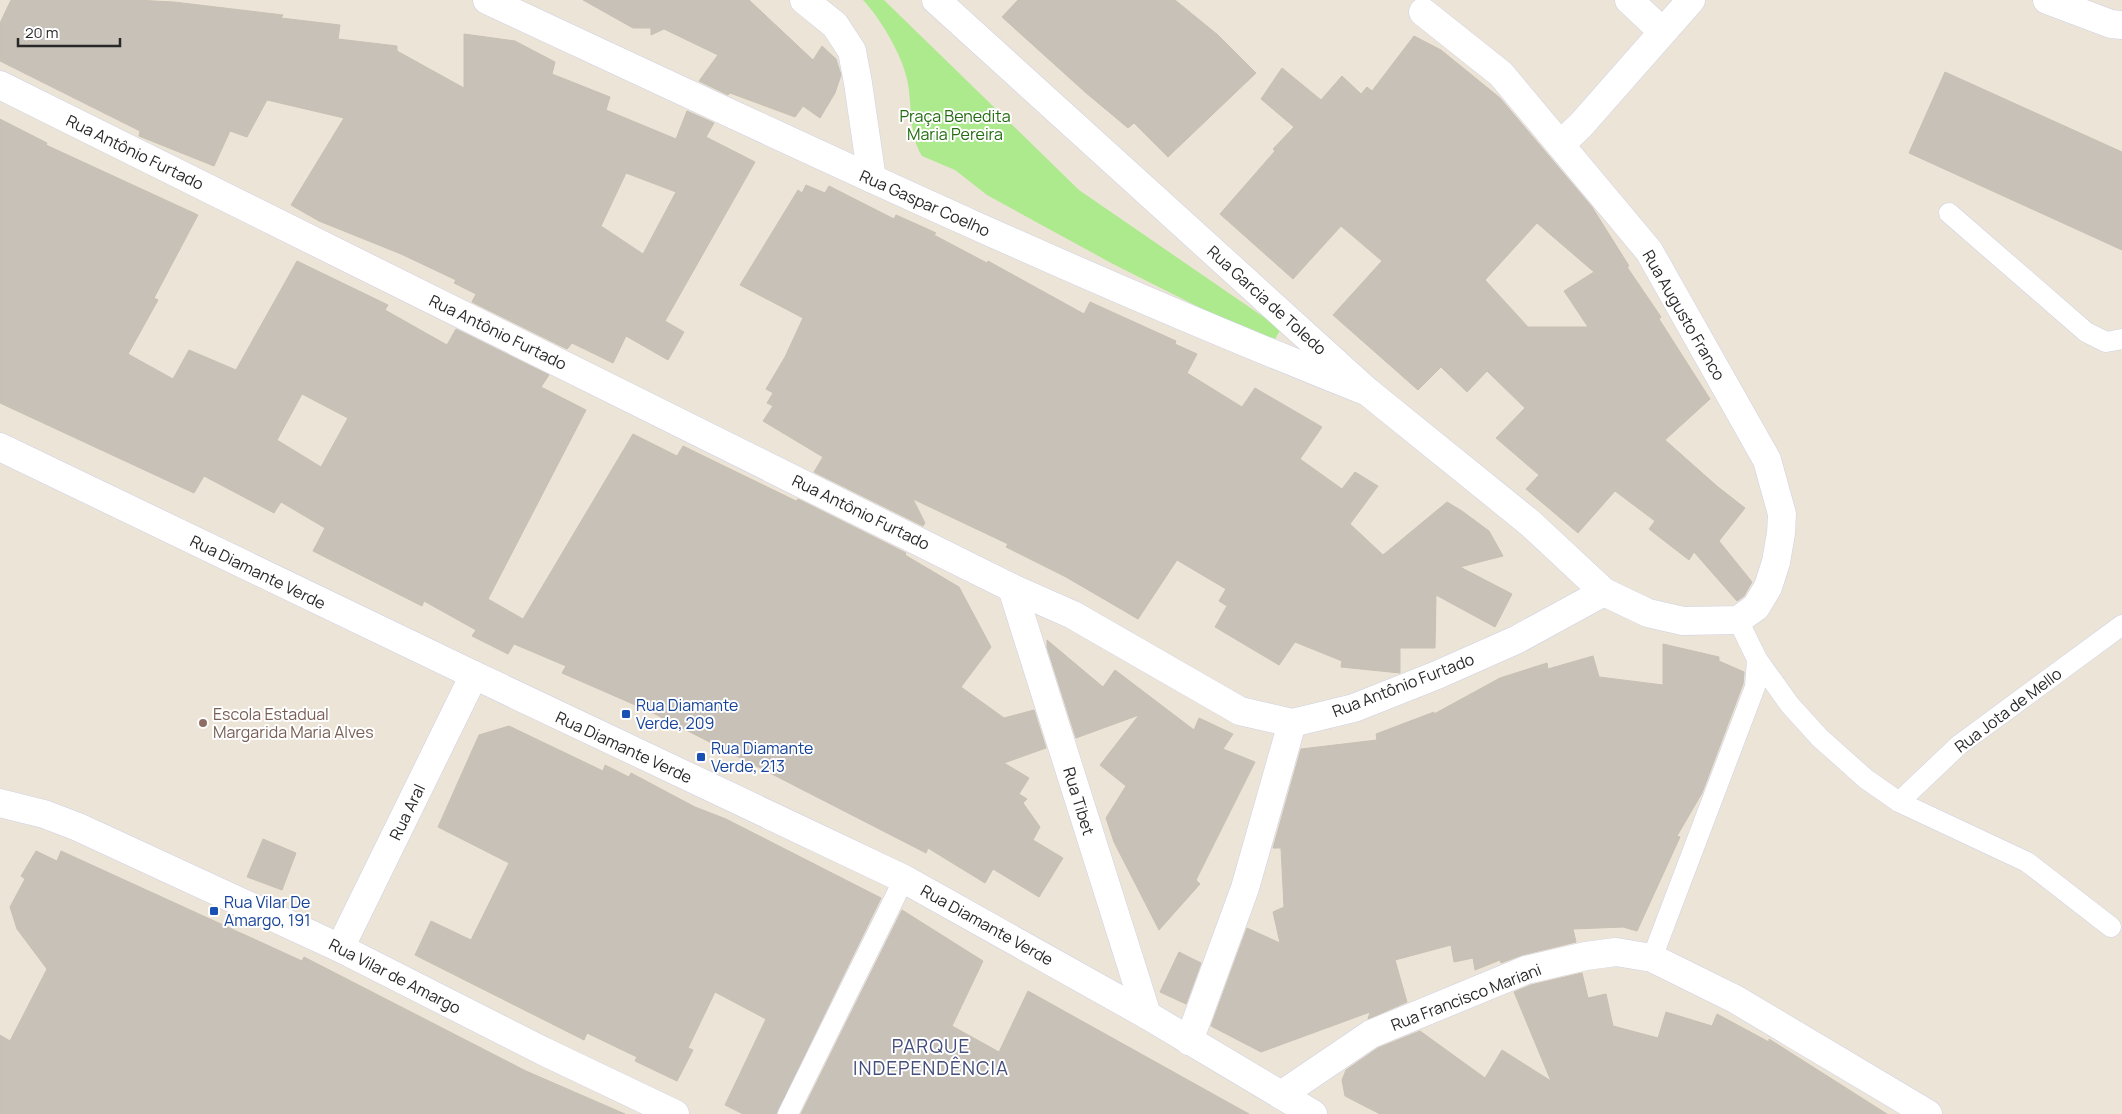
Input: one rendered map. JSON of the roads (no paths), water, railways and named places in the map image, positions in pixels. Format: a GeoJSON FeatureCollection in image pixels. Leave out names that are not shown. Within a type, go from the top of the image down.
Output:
{"type":"FeatureCollection","features":[{"type":"Feature","properties":{"kind":"street","name":"Rua Gaspar Coelho"},"geometry":{"type":"LineString","coordinates":[[487,0],[872,179],[1235,340],[1368,392]]}},
{"type":"Feature","properties":{"kind":"street"},"geometry":{"type":"LineString","coordinates":[[804,0],[835,25],[852,52],[872,179]]}},
{"type":"Feature","properties":{"kind":"street","name":"Rua Garcia de Toledo"},"geometry":{"type":"LineString","coordinates":[[936,0],[1368,392],[1530,523],[1604,592]]}},
{"type":"Feature","properties":{"kind":"street"},"geometry":{"type":"LineString","coordinates":[[1629,0],[1664,32]]}},
{"type":"Feature","properties":{"kind":"street"},"geometry":{"type":"LineString","coordinates":[[1561,144],[1581,125],[1691,0]]}},
{"type":"Feature","properties":{"kind":"street"},"geometry":{"type":"LineString","coordinates":[[2047,0],[2111,24],[2122,25]]}},
{"type":"Feature","properties":{"kind":"street","name":"Rua Augusto Franco"},"geometry":{"type":"LineString","coordinates":[[1422,12],[1501,74],[1649,251],[1767,460],[1782,514],[1776,562],[1768,586],[1756,607],[1738,620]]}},
{"type":"Feature","properties":{"kind":"street","name":"Rua Antônio Furtado"},"geometry":{"type":"LineString","coordinates":[[0,85],[1012,588],[1073,615],[1240,711],[1292,723],[1354,708],[1437,675],[1516,640],[1604,592]]}},
{"type":"Feature","properties":{"kind":"street","name":"Rua Diamante Verde"},"geometry":{"type":"LineString","coordinates":[[0,447],[904,879],[1147,1015],[1313,1114]]}},
{"type":"Feature","properties":{"kind":"street","name":"Rua Tibet"},"geometry":{"type":"LineString","coordinates":[[1012,588],[1147,1015]]}},
{"type":"Feature","properties":{"kind":"street"},"geometry":{"type":"LineString","coordinates":[[1604,592],[1648,613],[1683,621],[1738,620]]}},
{"type":"Feature","properties":{"kind":"street","name":"Rua Aral"},"geometry":{"type":"LineString","coordinates":[[340,948],[474,675]]}},
{"type":"Feature","properties":{"kind":"street"},"geometry":{"type":"LineString","coordinates":[[1190,1041],[1245,888],[1292,723]]}},
{"type":"Feature","properties":{"kind":"street","name":"Rua Vilar de Amargo"},"geometry":{"type":"LineString","coordinates":[[0,803],[44,814],[78,827],[340,948],[543,1051],[675,1114]]}},
{"type":"Feature","properties":{"kind":"street","name":"Rua Francisco Mariani"},"geometry":{"type":"LineString","coordinates":[[1281,1095],[1371,1034],[1526,970],[1586,956],[1616,952],[1652,958],[1735,999],[1928,1114]]}},
{"type":"Feature","properties":{"kind":"lane"},"geometry":{"type":"LineString","coordinates":[[1949,213],[2086,332],[2106,342],[2122,339]]}},
{"type":"Feature","properties":{"kind":"lane"},"geometry":{"type":"LineString","coordinates":[[1738,620],[1757,659],[1790,705],[1820,738],[1866,779],[1899,802],[2027,862],[2111,927]]}},
{"type":"Feature","properties":{"kind":"lane","name":"Rua Jota de Mello"},"geometry":{"type":"LineString","coordinates":[[1899,802],[1959,745],[2122,624]]}},
{"type":"Feature","properties":{"kind":"lane"},"geometry":{"type":"LineString","coordinates":[[1652,958],[1755,687],[1757,659]]}},
{"type":"Feature","properties":{"kind":"lane"},"geometry":{"type":"LineString","coordinates":[[788,1114],[904,879]]}},
{"type":"Feature","properties":{"kind":"place","name":"Rua Diamante Verde, 209"},"geometry":{"type":"Point","coordinates":[626,714]}},
{"type":"Feature","properties":{"kind":"place","name":"Escola Estadual Margarida Maria Alves"},"geometry":{"type":"Point","coordinates":[203,723]}},
{"type":"Feature","properties":{"kind":"place","name":"Rua Diamante Verde, 213"},"geometry":{"type":"Point","coordinates":[701,757]}},
{"type":"Feature","properties":{"kind":"place","name":"Rua Vilar De Amargo, 191"},"geometry":{"type":"Point","coordinates":[214,911]}},
{"type":"Feature","properties":{"kind":"district","name":"PARQUE INDEPENDÊNCIA"},"geometry":{"type":"Point","coordinates":[931,1057]}},
{"type":"Feature","properties":{"kind":"park label","name":"Praça Benedita Maria Pereira"},"geometry":{"type":"Point","coordinates":[955,125]}}]}
